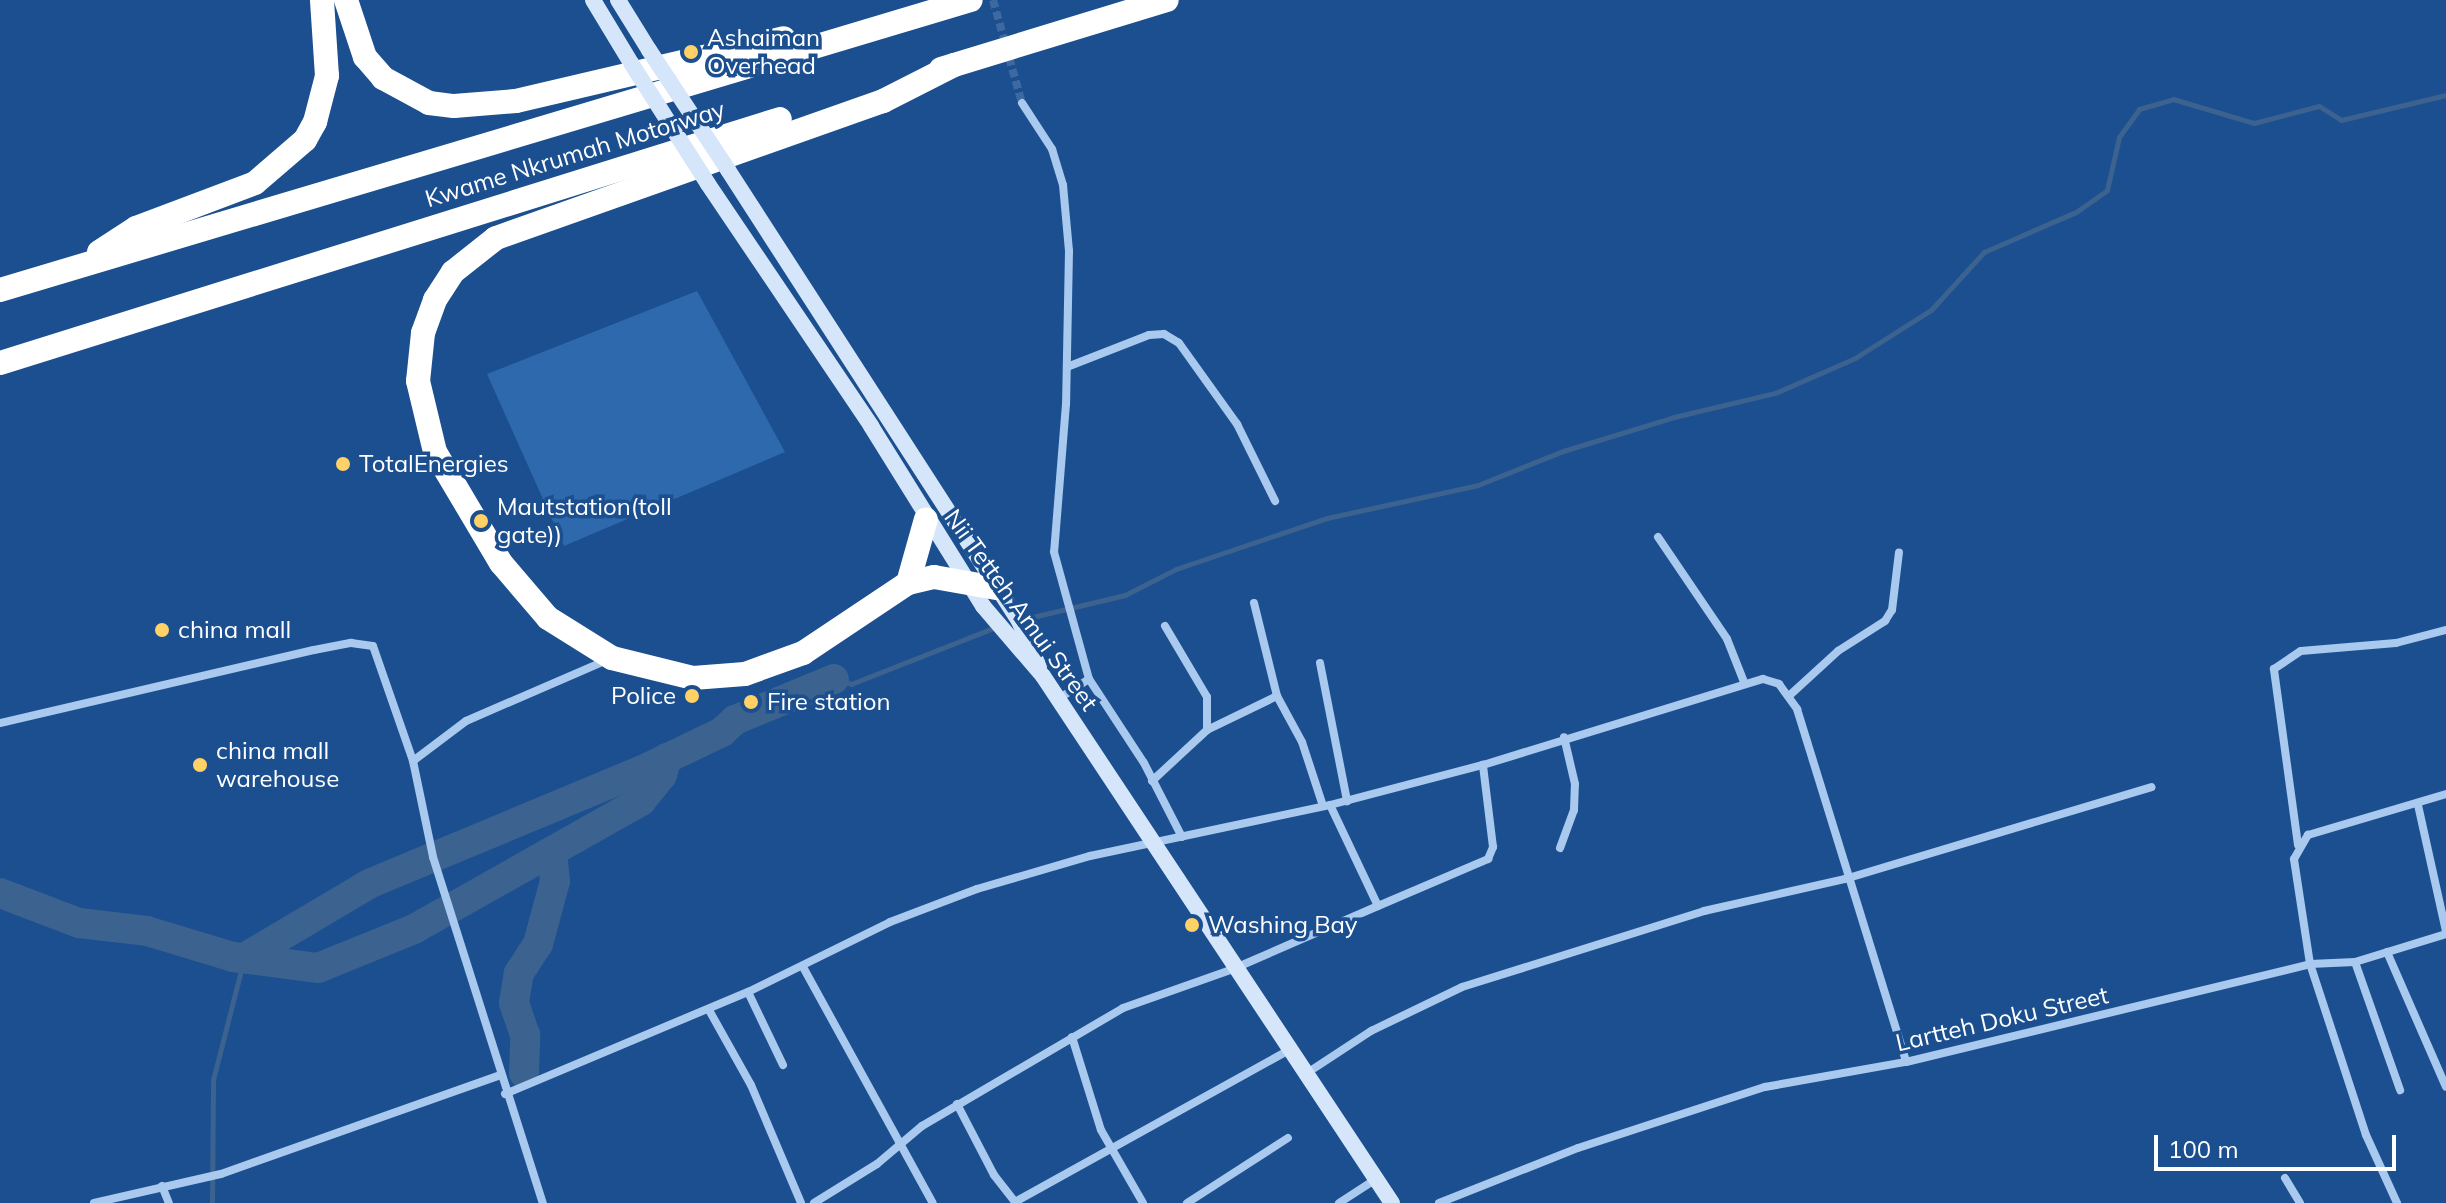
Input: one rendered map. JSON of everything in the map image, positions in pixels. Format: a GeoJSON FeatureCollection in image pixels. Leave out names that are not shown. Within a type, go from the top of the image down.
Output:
{"type":"FeatureCollection","features":[{"type":"Feature","properties":{"kind":"highway"},"geometry":{"type":"LineString","coordinates":[[75,268],[136,228],[255,183],[305,140],[323,101],[327,76],[322,0]]}},
{"type":"Feature","properties":{"kind":"highway"},"geometry":{"type":"LineString","coordinates":[[346,0],[365,57],[383,78],[429,103],[454,106],[516,101],[867,19],[936,11]]}},
{"type":"Feature","properties":{"kind":"highway","name":"Kwame Nkrumah Motorway"},"geometry":{"type":"LineString","coordinates":[[0,290],[971,0]]}},
{"type":"Feature","properties":{"kind":"highway","name":"Kwame Nkrumah Motorway"},"geometry":{"type":"LineString","coordinates":[[0,363],[1167,0]]}},
{"type":"Feature","properties":{"kind":"highway"},"geometry":{"type":"LineString","coordinates":[[954,65],[883,101],[522,227],[476,252],[444,284],[423,333],[418,381],[435,452],[501,563],[548,618],[612,658],[693,678],[776,667],[908,583],[934,577],[996,588]]}},
{"type":"Feature","properties":{"kind":"highway"},"geometry":{"type":"LineString","coordinates":[[908,583],[926,519]]}},
{"type":"Feature","properties":{"kind":"main road","name":"Nii Tetteh Amui Street"},"geometry":{"type":"LineString","coordinates":[[593,0],[708,184],[871,426],[966,581],[1043,676],[1233,969],[1307,1073],[1392,1203]]}},
{"type":"Feature","properties":{"kind":"main road"},"geometry":{"type":"LineString","coordinates":[[618,0],[1030,641],[1043,676]]}},
{"type":"Feature","properties":{"kind":"street"},"geometry":{"type":"LineString","coordinates":[[1022,103],[1052,149],[1063,185],[1069,251],[1067,367],[1054,552],[1089,679],[1152,781],[1182,837]]}},
{"type":"Feature","properties":{"kind":"street"},"geometry":{"type":"LineString","coordinates":[[1067,367],[1149,335],[1164,334],[1179,343],[1193,354],[1237,424],[1275,501]]}},
{"type":"Feature","properties":{"kind":"street"},"geometry":{"type":"LineString","coordinates":[[1658,537],[1727,639],[1744,682]]}},
{"type":"Feature","properties":{"kind":"street"},"geometry":{"type":"LineString","coordinates":[[1790,695],[1838,651],[1885,621],[1892,610],[1899,552]]}},
{"type":"Feature","properties":{"kind":"street"},"geometry":{"type":"LineString","coordinates":[[1254,603],[1277,696],[1302,742],[1326,806],[1378,906]]}},
{"type":"Feature","properties":{"kind":"street"},"geometry":{"type":"LineString","coordinates":[[1165,626],[1207,697],[1207,730]]}},
{"type":"Feature","properties":{"kind":"street"},"geometry":{"type":"LineString","coordinates":[[2397,1203],[2366,1135],[2310,964],[2294,859],[2298,845],[2274,669],[2301,651],[2396,643],[2446,630]]}},
{"type":"Feature","properties":{"kind":"street"},"geometry":{"type":"LineString","coordinates":[[0,723],[127,690],[363,644],[379,656],[413,761],[432,853],[498,1076],[543,1203]]}},
{"type":"Feature","properties":{"kind":"street"},"geometry":{"type":"LineString","coordinates":[[413,761],[466,721],[612,658]]}},
{"type":"Feature","properties":{"kind":"street"},"geometry":{"type":"LineString","coordinates":[[1320,663],[1347,801]]}},
{"type":"Feature","properties":{"kind":"street"},"geometry":{"type":"LineString","coordinates":[[1058,700],[1089,679]]}},
{"type":"Feature","properties":{"kind":"street"},"geometry":{"type":"LineString","coordinates":[[505,1094],[709,1010],[803,967],[890,922],[977,889],[1090,856],[1152,846],[1326,806],[1483,765],[1564,737],[1744,682],[1763,679],[1790,695],[1845,879],[1906,1062]]}},
{"type":"Feature","properties":{"kind":"street"},"geometry":{"type":"LineString","coordinates":[[1152,781],[1207,730],[1277,696]]}},
{"type":"Feature","properties":{"kind":"street"},"geometry":{"type":"LineString","coordinates":[[1560,848],[1574,810],[1575,784],[1564,737]]}},
{"type":"Feature","properties":{"kind":"street"},"geometry":{"type":"LineString","coordinates":[[814,1203],[877,1164],[898,1143],[957,1104],[1148,997],[1233,969],[1488,859],[1493,847],[1483,765]]}},
{"type":"Feature","properties":{"kind":"street"},"geometry":{"type":"LineString","coordinates":[[1307,1073],[1371,1031],[1462,987],[1704,911],[1845,879],[2152,787]]}},
{"type":"Feature","properties":{"kind":"street"},"geometry":{"type":"LineString","coordinates":[[2298,845],[2308,835],[2418,805],[2446,794]]}},
{"type":"Feature","properties":{"kind":"street"},"geometry":{"type":"LineString","coordinates":[[2418,805],[2446,933]]}},
{"type":"Feature","properties":{"kind":"street","name":"Lartteh Doku Street"},"geometry":{"type":"LineString","coordinates":[[1439,1203],[1578,1148],[1765,1087],[1906,1062],[2310,964],[2355,962],[2446,933]]}},
{"type":"Feature","properties":{"kind":"street"},"geometry":{"type":"LineString","coordinates":[[2387,952],[2446,1087]]}},
{"type":"Feature","properties":{"kind":"street"},"geometry":{"type":"LineString","coordinates":[[2355,962],[2400,1090]]}},
{"type":"Feature","properties":{"kind":"street"},"geometry":{"type":"LineString","coordinates":[[803,967],[933,1203]]}},
{"type":"Feature","properties":{"kind":"street"},"geometry":{"type":"LineString","coordinates":[[748,992],[783,1065]]}},
{"type":"Feature","properties":{"kind":"street"},"geometry":{"type":"LineString","coordinates":[[709,1010],[751,1085],[801,1203]]}},
{"type":"Feature","properties":{"kind":"street"},"geometry":{"type":"LineString","coordinates":[[1072,1037],[1109,1145],[1143,1203]]}},
{"type":"Feature","properties":{"kind":"street"},"geometry":{"type":"LineString","coordinates":[[957,1104],[994,1175],[1016,1202],[1109,1145],[1289,1050]]}},
{"type":"Feature","properties":{"kind":"street"},"geometry":{"type":"LineString","coordinates":[[94,1203],[221,1174],[498,1076]]}},
{"type":"Feature","properties":{"kind":"street"},"geometry":{"type":"LineString","coordinates":[[1187,1203],[1288,1138]]}},
{"type":"Feature","properties":{"kind":"street"},"geometry":{"type":"LineString","coordinates":[[2285,1178],[2300,1203]]}},
{"type":"Feature","properties":{"kind":"street"},"geometry":{"type":"LineString","coordinates":[[1339,1203],[1376,1179]]}},
{"type":"Feature","properties":{"kind":"street"},"geometry":{"type":"LineString","coordinates":[[162,1186],[169,1203]]}},
{"type":"Feature","properties":{"kind":"shaded area"},"geometry":{"type":"Polygon","coordinates":[[[697,291],[785,452],[564,546],[487,374],[697,291]]]}},
{"type":"Feature","properties":{"kind":"waterway"},"geometry":{"type":"LineString","coordinates":[[1020,620],[1125,595],[1176,569],[1327,518],[1478,485],[1563,451],[1674,417],[1775,393],[1855,358],[1931,310],[1984,252],[2076,212],[2107,190],[2119,137],[2139,109],[2173,99],[2254,123],[2319,106],[2341,120],[2446,95]]}},
{"type":"Feature","properties":{"kind":"waterway"},"geometry":{"type":"LineString","coordinates":[[834,679],[851,684],[996,627]]}},
{"type":"Feature","properties":{"kind":"waterway"},"geometry":{"type":"LineString","coordinates":[[244,958],[371,883],[649,767],[722,732],[735,720],[834,679]]}},
{"type":"Feature","properties":{"kind":"waterway"},"geometry":{"type":"LineString","coordinates":[[0,893],[79,923],[147,931],[233,957],[318,968],[414,929],[641,801],[662,775],[667,758]]}},
{"type":"Feature","properties":{"kind":"waterway"},"geometry":{"type":"LineString","coordinates":[[524,1073],[525,1035],[514,1003],[519,973],[538,944],[555,881],[552,852]]}},
{"type":"Feature","properties":{"kind":"waterway"},"geometry":{"type":"LineString","coordinates":[[212,1203],[213,1080],[244,958]]}},
{"type":"Feature","properties":{"kind":"tunnel"},"geometry":{"type":"LineString","coordinates":[[993,0],[1022,103]]}},
{"type":"Feature","properties":{"kind":"place","name":"Ashaiman Overhead"},"geometry":{"type":"Point","coordinates":[691,52]}},
{"type":"Feature","properties":{"kind":"place","name":"TotalEnergies"},"geometry":{"type":"Point","coordinates":[343,464]}},
{"type":"Feature","properties":{"kind":"place","name":"Mautstation(toll gate))"},"geometry":{"type":"Point","coordinates":[481,521]}},
{"type":"Feature","properties":{"kind":"place","name":"china mall"},"geometry":{"type":"Point","coordinates":[162,630]}},
{"type":"Feature","properties":{"kind":"place","name":"Police"},"geometry":{"type":"Point","coordinates":[692,696]}},
{"type":"Feature","properties":{"kind":"place","name":"Fire station"},"geometry":{"type":"Point","coordinates":[751,702]}},
{"type":"Feature","properties":{"kind":"place","name":"china mall warehouse"},"geometry":{"type":"Point","coordinates":[200,765]}},
{"type":"Feature","properties":{"kind":"place","name":"Washing Bay"},"geometry":{"type":"Point","coordinates":[1192,925]}}]}
